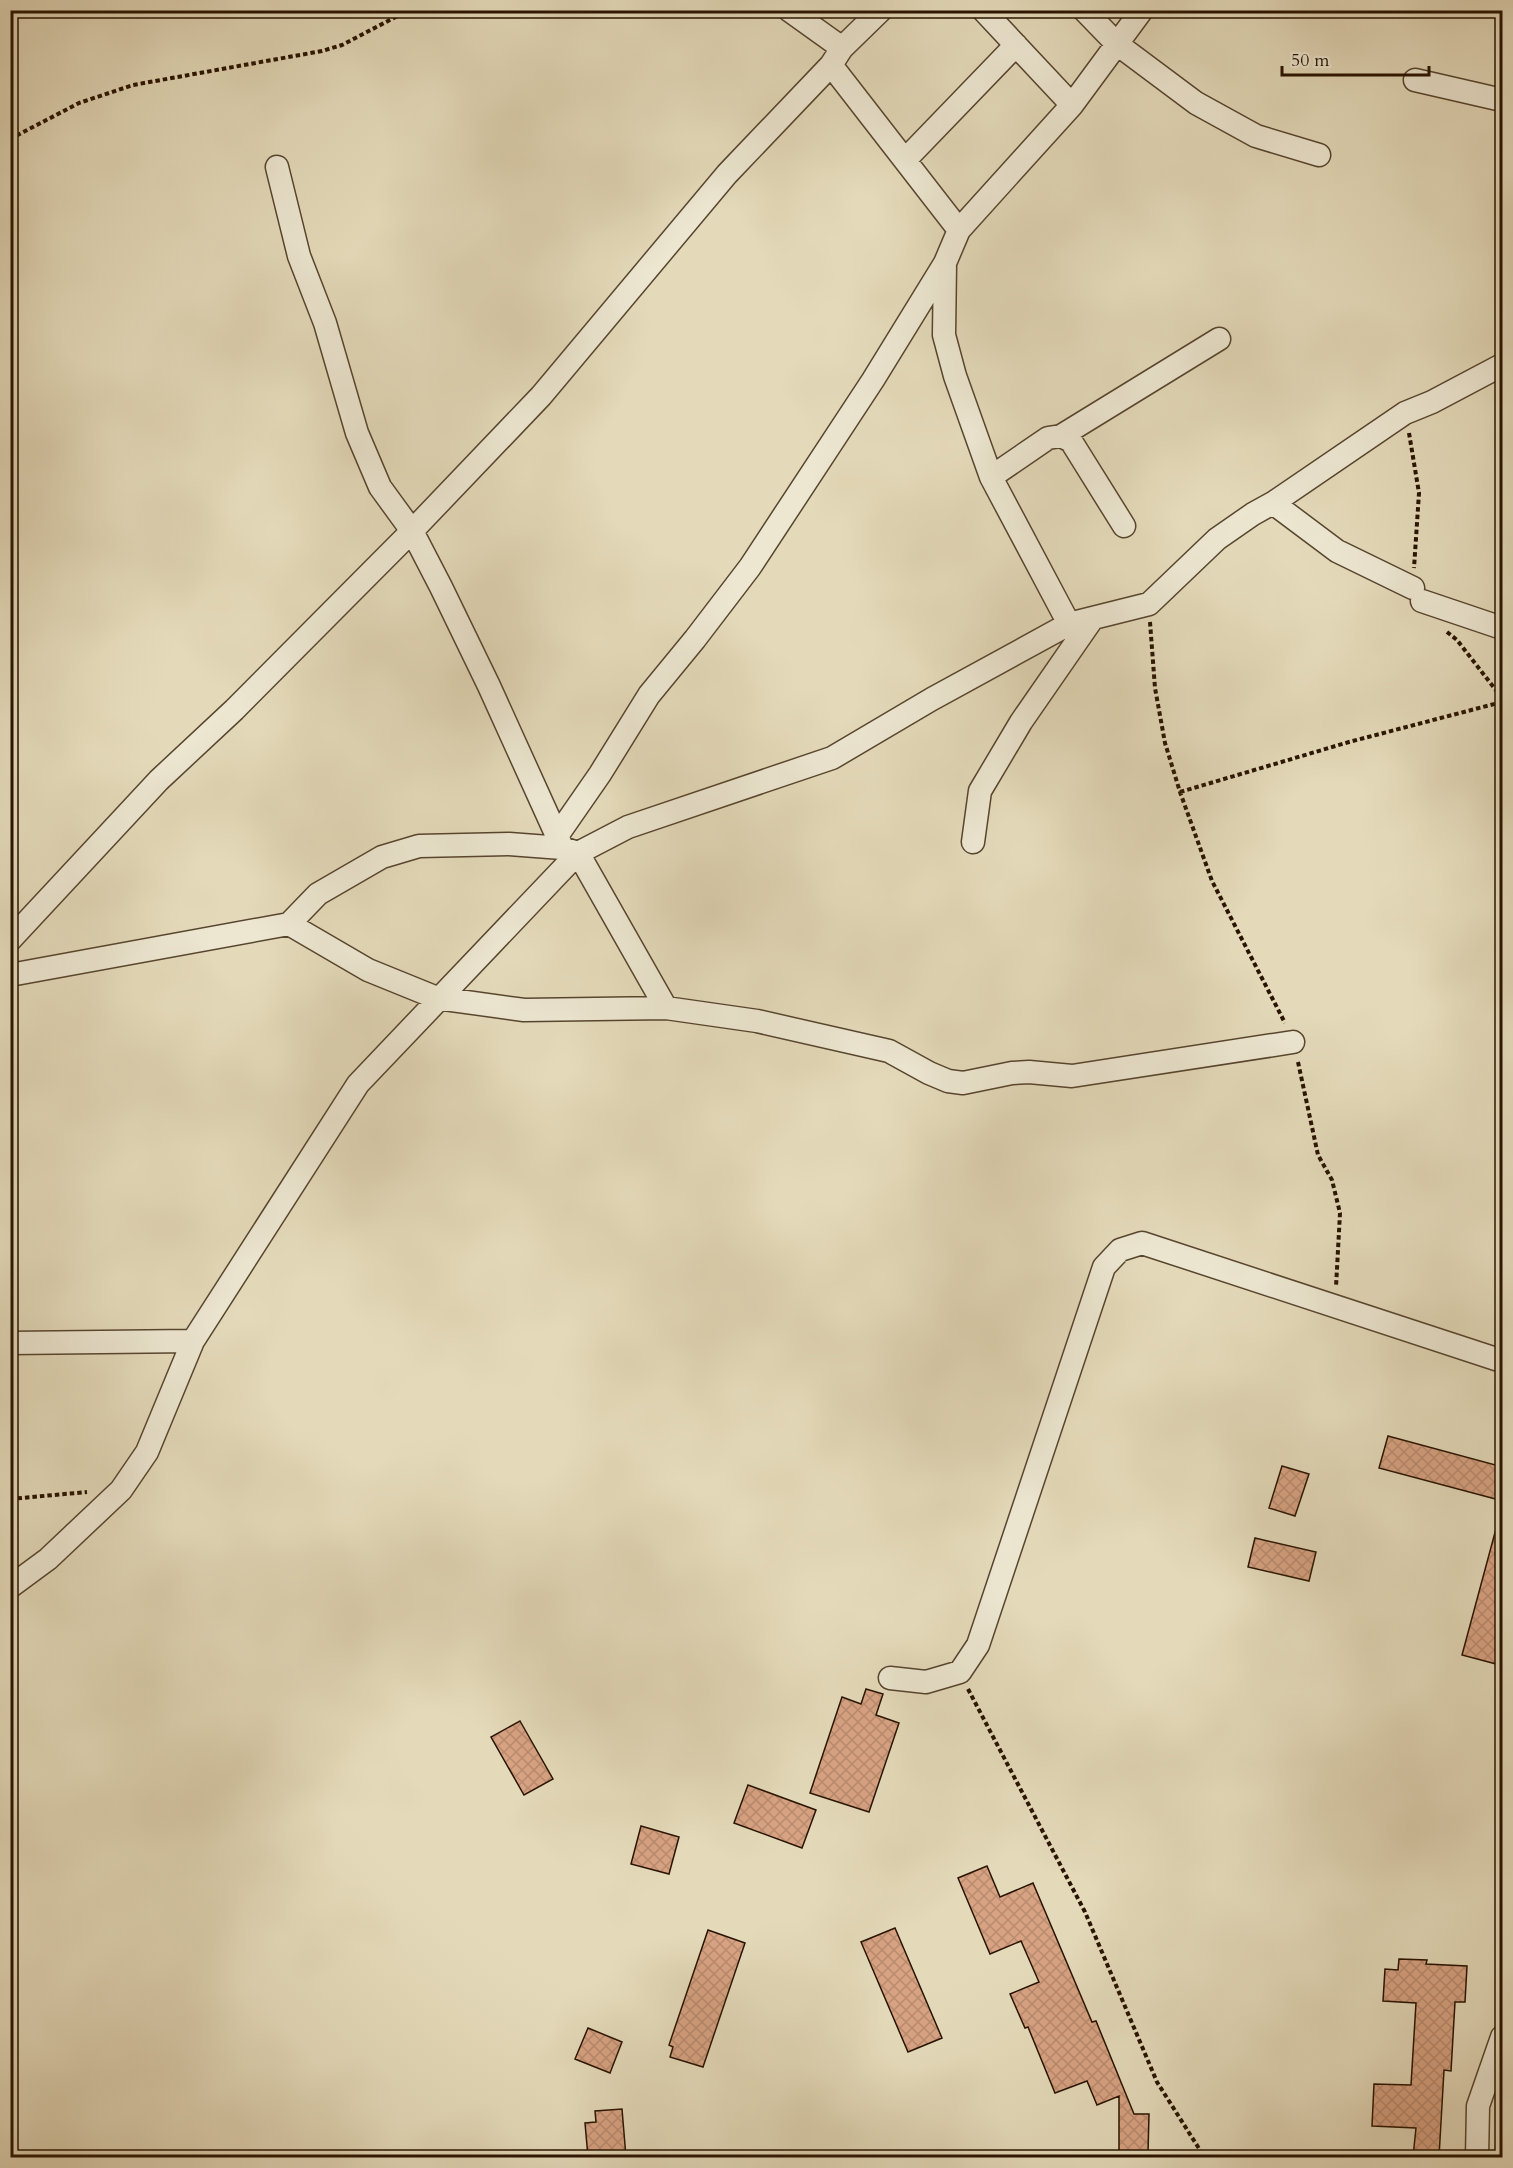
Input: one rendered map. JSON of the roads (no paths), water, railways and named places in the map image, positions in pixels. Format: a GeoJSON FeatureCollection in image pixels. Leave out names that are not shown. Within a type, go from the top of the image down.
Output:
{"type":"FeatureCollection","features":[{"type":"Feature","properties":{"kind":"street"},"geometry":{"type":"LineString","coordinates":[[789,10],[837,57],[906,159],[959,230]]}},
{"type":"Feature","properties":{"kind":"street"},"geometry":{"type":"LineString","coordinates":[[10,940],[159,780],[234,710],[412,531],[541,396],[727,174],[881,10]]}},
{"type":"Feature","properties":{"kind":"street"},"geometry":{"type":"LineString","coordinates":[[983,10],[1072,105]]}},
{"type":"Feature","properties":{"kind":"street"},"geometry":{"type":"LineString","coordinates":[[1084,10],[1117,44],[1196,103],[1256,136],[1319,155]]}},
{"type":"Feature","properties":{"kind":"street"},"geometry":{"type":"LineString","coordinates":[[10,1587],[48,1559],[121,1490],[147,1452],[193,1341],[358,1084],[437,998],[566,845],[600,774],[649,695],[750,567],[873,380],[945,263],[959,230],[1072,105],[1142,10]]}},
{"type":"Feature","properties":{"kind":"street"},"geometry":{"type":"LineString","coordinates":[[906,159],[1016,45]]}},
{"type":"Feature","properties":{"kind":"street"},"geometry":{"type":"LineString","coordinates":[[1416,80],[1501,92]]}},
{"type":"Feature","properties":{"kind":"street"},"geometry":{"type":"LineString","coordinates":[[277,167],[299,256],[325,323],[357,433],[380,487],[412,531],[566,845],[666,1008]]}},
{"type":"Feature","properties":{"kind":"street"},"geometry":{"type":"LineString","coordinates":[[945,263],[944,335],[955,376],[991,477],[1069,624]]}},
{"type":"Feature","properties":{"kind":"street"},"geometry":{"type":"LineString","coordinates":[[991,477],[1048,438],[1061,436],[1219,339]]}},
{"type":"Feature","properties":{"kind":"street"},"geometry":{"type":"LineString","coordinates":[[10,975],[289,924],[318,894],[382,857],[419,846],[566,845],[628,827],[832,758],[932,699],[1069,624],[1149,604],[1217,539],[1254,514],[1405,413],[1432,402],[1503,365]]}},
{"type":"Feature","properties":{"kind":"street"},"geometry":{"type":"LineString","coordinates":[[1061,436],[1071,441],[1124,526]]}},
{"type":"Feature","properties":{"kind":"street"},"geometry":{"type":"LineString","coordinates":[[1272,503],[1337,551],[1418,595],[1503,628]]}},
{"type":"Feature","properties":{"kind":"street"},"geometry":{"type":"LineString","coordinates":[[973,842],[980,791],[1021,723],[1093,618]]}},
{"type":"Feature","properties":{"kind":"street"},"geometry":{"type":"LineString","coordinates":[[289,924],[368,970],[437,998],[524,1010],[666,1008],[757,1021],[889,1051],[929,1073],[948,1081],[963,1083],[1020,1072],[1072,1076],[1293,1042]]}},
{"type":"Feature","properties":{"kind":"street"},"geometry":{"type":"LineString","coordinates":[[890,1678],[926,1682],[960,1672],[978,1645],[1104,1267],[1120,1250],[1142,1243],[1503,1361]]}},
{"type":"Feature","properties":{"kind":"street"},"geometry":{"type":"LineString","coordinates":[[10,1343],[193,1341]]}},
{"type":"Feature","properties":{"kind":"street"},"geometry":{"type":"LineString","coordinates":[[1477,2157],[1479,2106],[1503,2037]]}}]}
